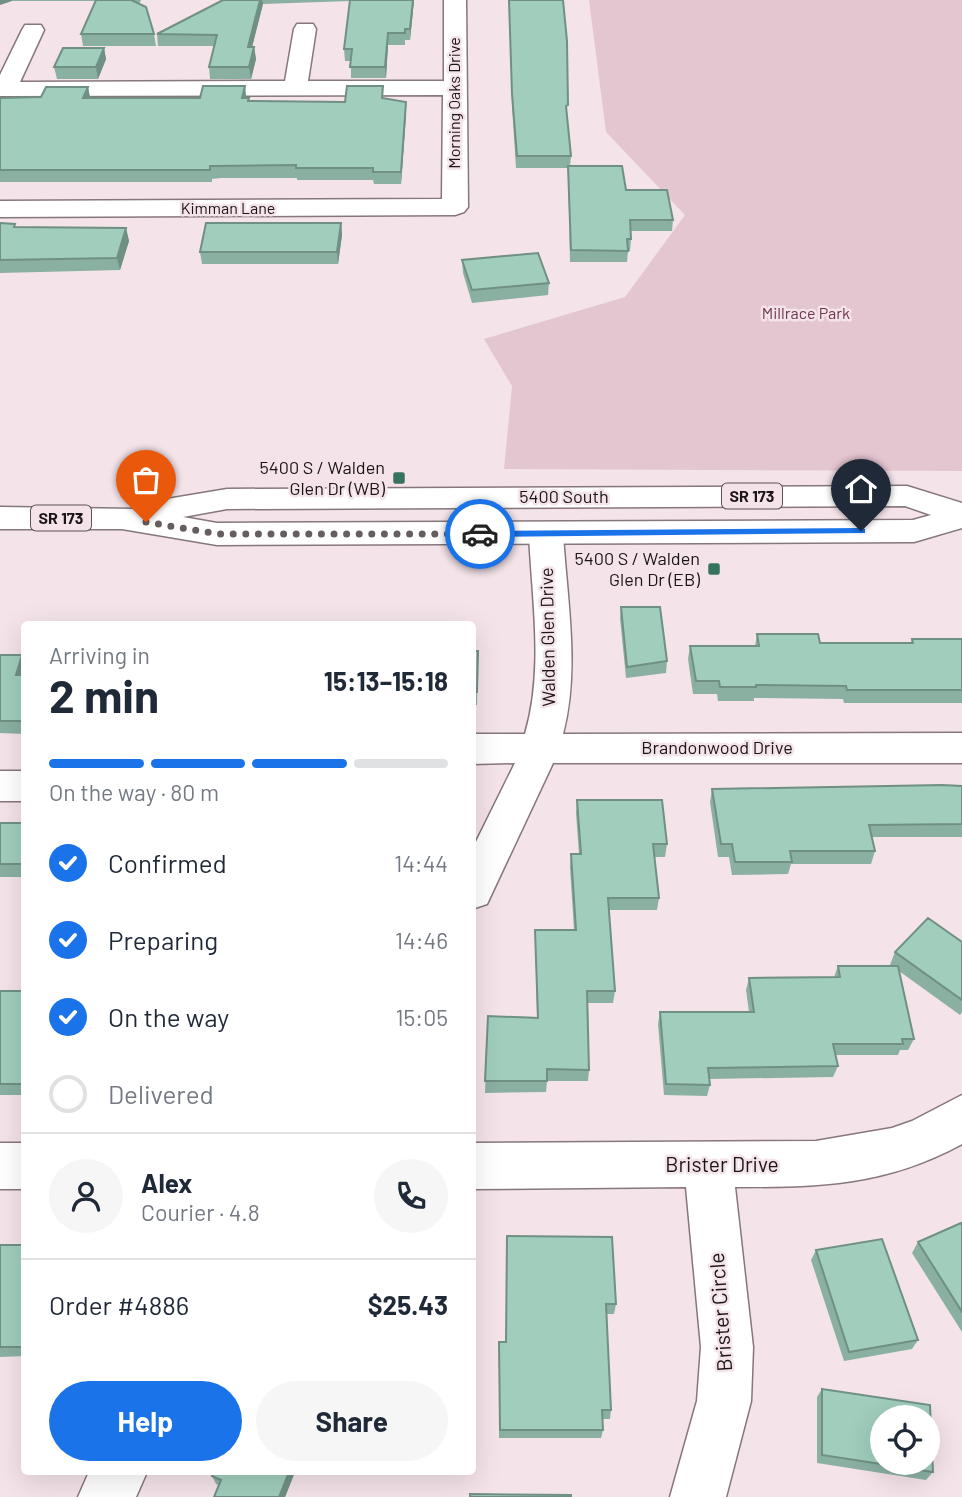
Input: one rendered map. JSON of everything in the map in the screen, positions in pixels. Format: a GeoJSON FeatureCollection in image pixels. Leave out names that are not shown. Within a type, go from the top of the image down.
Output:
{"type":"FeatureCollection","features":[{"type":"Feature","properties":{"kind":"street","name":"Morning Oaks Drive"},"geometry":{"type":"LineString","coordinates":[[455,0],[455,207]]}},
{"type":"Feature","properties":{"kind":"street"},"geometry":{"type":"LineString","coordinates":[[295,88],[305,29]]}},
{"type":"Feature","properties":{"kind":"street"},"geometry":{"type":"LineString","coordinates":[[33,30],[3,89],[453,88]]}},
{"type":"Feature","properties":{"kind":"street","name":"Kimman Lane"},"geometry":{"type":"LineString","coordinates":[[0,209],[455,207]]}},
{"type":"Feature","properties":{"kind":"street","name":"5400 South"},"geometry":{"type":"LineString","coordinates":[[122,518],[227,499],[539,497],[907,496],[962,515]]}},
{"type":"Feature","properties":{"kind":"street","name":"5400 South"},"geometry":{"type":"LineString","coordinates":[[0,518],[122,518],[218,534],[546,534],[914,531],[962,515]]}},
{"type":"Feature","properties":{"kind":"street","name":"Walden Glen Drive"},"geometry":{"type":"LineString","coordinates":[[476,883],[539,749],[550,709],[552,680],[546,534]]}},
{"type":"Feature","properties":{"kind":"street","name":"Brandonwood Drive"},"geometry":{"type":"LineString","coordinates":[[476,749],[962,748]]}},
{"type":"Feature","properties":{"kind":"street"},"geometry":{"type":"LineString","coordinates":[[0,786],[21,786]]}},
{"type":"Feature","properties":{"kind":"street","name":"Brister Drive"},"geometry":{"type":"LineString","coordinates":[[476,1166],[816,1164],[874,1157],[927,1138],[962,1117]]}},
{"type":"Feature","properties":{"kind":"street","name":"Brister Circle"},"geometry":{"type":"LineString","coordinates":[[698,1497],[718,1429],[727,1374],[727,1347],[708,1165]]}},
{"type":"Feature","properties":{"kind":"street"},"geometry":{"type":"LineString","coordinates":[[0,1166],[21,1166]]}},
{"type":"Feature","properties":{"kind":"street"},"geometry":{"type":"LineString","coordinates":[[106,1497],[117,1475]]}},
{"type":"Feature","properties":{"kind":"green space","name":"Millrace Park"},"geometry":{"type":"Polygon","coordinates":[[[589,0],[962,0],[962,471],[504,469],[512,386],[484,339],[625,297],[685,215],[606,132],[589,0]]]}},
{"type":"Feature","properties":{"kind":"building"},"geometry":{"type":"Polygon","coordinates":[[[96,0],[134,0],[146,7],[154,34],[81,34],[96,0]]]}},
{"type":"Feature","properties":{"kind":"building"},"geometry":{"type":"Polygon","coordinates":[[[223,0],[260,0],[248,47],[254,47],[249,67],[209,67],[217,35],[157,34],[223,0]]]}},
{"type":"Feature","properties":{"kind":"building"},"geometry":{"type":"Polygon","coordinates":[[[350,0],[413,0],[410,29],[405,29],[405,33],[388,33],[385,67],[350,67],[352,49],[344,49],[350,0]]]}},
{"type":"Feature","properties":{"kind":"building"},"geometry":{"type":"Polygon","coordinates":[[[509,0],[563,0],[567,41],[566,106],[571,156],[517,156],[509,0]]]}},
{"type":"Feature","properties":{"kind":"building"},"geometry":{"type":"Polygon","coordinates":[[[63,48],[104,48],[96,67],[54,67],[63,48]]]}},
{"type":"Feature","properties":{"kind":"building"},"geometry":{"type":"Polygon","coordinates":[[[203,86],[245,86],[242,98],[249,98],[248,101],[345,102],[347,86],[383,86],[382,98],[406,102],[401,172],[373,172],[373,168],[296,168],[296,165],[210,166],[210,170],[0,170],[0,98],[41,97],[46,87],[88,87],[83,98],[200,98],[203,86]]]}},
{"type":"Feature","properties":{"kind":"building"},"geometry":{"type":"Polygon","coordinates":[[[568,166],[622,166],[626,190],[667,190],[673,220],[630,220],[631,239],[627,239],[628,251],[571,250],[568,166]]]}},
{"type":"Feature","properties":{"kind":"building"},"geometry":{"type":"Polygon","coordinates":[[[0,223],[15,224],[14,227],[126,228],[117,258],[0,260],[0,223]]]}},
{"type":"Feature","properties":{"kind":"building"},"geometry":{"type":"Polygon","coordinates":[[[206,223],[341,223],[337,252],[200,252],[206,223]]]}},
{"type":"Feature","properties":{"kind":"building"},"geometry":{"type":"Polygon","coordinates":[[[538,253],[549,283],[472,290],[462,260],[538,253]]]}},
{"type":"Feature","properties":{"kind":"building"},"geometry":{"type":"Polygon","coordinates":[[[621,607],[660,607],[667,661],[627,667],[621,607]]]}},
{"type":"Feature","properties":{"kind":"building"},"geometry":{"type":"Polygon","coordinates":[[[757,634],[818,634],[820,643],[913,643],[912,639],[962,639],[962,690],[847,690],[846,686],[720,687],[719,681],[696,681],[690,646],[759,646],[757,634]]]}},
{"type":"Feature","properties":{"kind":"building"},"geometry":{"type":"Polygon","coordinates":[[[476,651],[478,651],[477,692],[476,651]]]}},
{"type":"Feature","properties":{"kind":"building"},"geometry":{"type":"Polygon","coordinates":[[[0,655],[21,655],[16,675],[21,675],[21,721],[0,721],[0,655]]]}},
{"type":"Feature","properties":{"kind":"building"},"geometry":{"type":"Polygon","coordinates":[[[962,786],[962,824],[869,825],[875,851],[790,851],[792,862],[735,862],[732,844],[721,844],[712,789],[962,786]]]}},
{"type":"Feature","properties":{"kind":"building"},"geometry":{"type":"Polygon","coordinates":[[[577,800],[662,800],[667,844],[653,844],[659,898],[608,898],[615,991],[587,991],[589,1070],[547,1069],[547,1081],[485,1081],[488,1016],[538,1018],[535,930],[576,930],[571,854],[581,854],[577,800]]]}},
{"type":"Feature","properties":{"kind":"building"},"geometry":{"type":"Polygon","coordinates":[[[0,823],[21,823],[21,864],[0,864],[0,823]]]}},
{"type":"Feature","properties":{"kind":"building"},"geometry":{"type":"Polygon","coordinates":[[[928,918],[962,942],[962,1000],[895,952],[928,918]]]}},
{"type":"Feature","properties":{"kind":"building"},"geometry":{"type":"Polygon","coordinates":[[[838,966],[898,966],[914,1039],[902,1039],[903,1044],[833,1044],[838,1066],[708,1068],[710,1085],[666,1084],[660,1012],[754,1012],[749,978],[840,977],[838,966]]]}},
{"type":"Feature","properties":{"kind":"building"},"geometry":{"type":"Polygon","coordinates":[[[0,991],[21,991],[21,1084],[0,1084],[0,991]]]}},
{"type":"Feature","properties":{"kind":"building"},"geometry":{"type":"Polygon","coordinates":[[[962,1224],[962,1312],[918,1242],[962,1224]]]}},
{"type":"Feature","properties":{"kind":"building"},"geometry":{"type":"Polygon","coordinates":[[[507,1236],[612,1237],[616,1304],[606,1304],[611,1410],[602,1410],[603,1430],[500,1430],[499,1342],[506,1342],[507,1236]]]}},
{"type":"Feature","properties":{"kind":"building"},"geometry":{"type":"Polygon","coordinates":[[[882,1239],[918,1340],[849,1352],[816,1250],[882,1239]]]}},
{"type":"Feature","properties":{"kind":"building"},"geometry":{"type":"Polygon","coordinates":[[[0,1245],[21,1245],[21,1347],[0,1347],[0,1245]]]}},
{"type":"Feature","properties":{"kind":"building"},"geometry":{"type":"Polygon","coordinates":[[[822,1389],[930,1405],[870,1405],[870,1462],[822,1455],[822,1389]]]}},
{"type":"Feature","properties":{"kind":"building"},"geometry":{"type":"Polygon","coordinates":[[[288,1475],[279,1497],[214,1497],[221,1480],[212,1476],[288,1475]]]}},
{"type":"Feature","properties":{"kind":"building"},"geometry":{"type":"Polygon","coordinates":[[[470,1494],[571,1495],[571,1497],[470,1497],[470,1494]]]}},
{"type":"Feature","properties":{"kind":"way so far"},"geometry":{"type":"LineString","coordinates":[[146,522],[218,534],[480,534]]}},
{"type":"Feature","properties":{"kind":"place","name":"5400 S / Walden Glen Dr (WB)"},"geometry":{"type":"Point","coordinates":[399,478]}},
{"type":"Feature","properties":{"kind":"place","name":"5400 S / Walden Glen Dr (EB)"},"geometry":{"type":"Point","coordinates":[714,569]}},
{"type":"Feature","properties":{"kind":"route"},"geometry":{"type":"LineString","coordinates":[[480,534],[861,531]]}}]}
